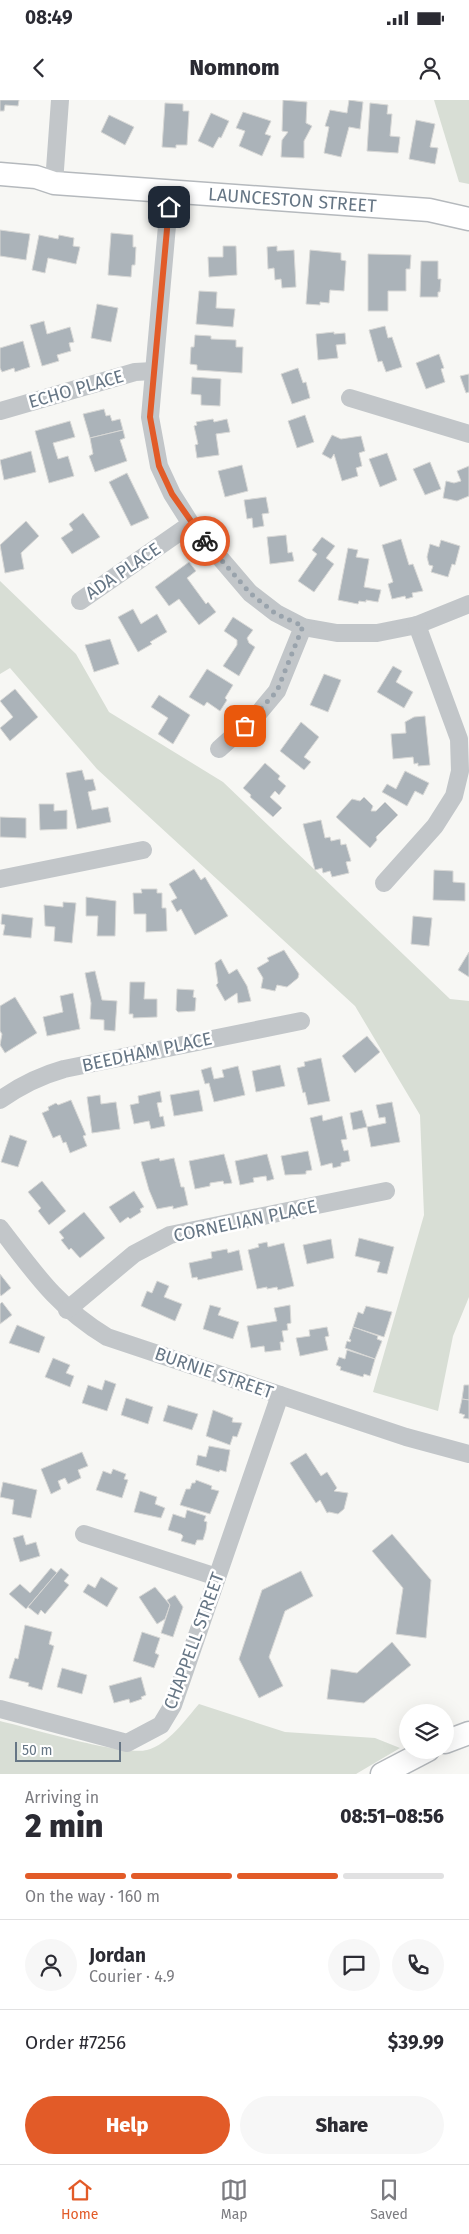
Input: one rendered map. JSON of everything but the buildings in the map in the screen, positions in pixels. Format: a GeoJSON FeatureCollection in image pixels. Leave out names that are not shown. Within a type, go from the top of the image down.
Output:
{"type":"FeatureCollection","features":[{"type":"Feature","properties":{"kind":"main road","name":"LAUNCESTON STREET"},"geometry":{"type":"LineString","coordinates":[[0,174],[36,177],[54,183],[429,210],[469,218]]}},
{"type":"Feature","properties":{"kind":"main road","name":"LAUNCESTON STREET"},"geometry":{"type":"LineString","coordinates":[[0,185],[34,189],[54,183]]}},
{"type":"Feature","properties":{"kind":"main road"},"geometry":{"type":"LineString","coordinates":[[454,1738],[469,1732]]}},
{"type":"Feature","properties":{"kind":"main road"},"geometry":{"type":"LineString","coordinates":[[382,1774],[411,1759]]}},
{"type":"Feature","properties":{"kind":"street"},"geometry":{"type":"LineString","coordinates":[[54,183],[60,100]]}},
{"type":"Feature","properties":{"kind":"street"},"geometry":{"type":"LineString","coordinates":[[170,192],[150,417],[153,442],[159,466],[172,494],[192,524],[250,593],[276,614],[303,626],[337,633],[367,633],[417,625],[469,604]]}},
{"type":"Feature","properties":{"kind":"street","name":"ECHO PLACE"},"geometry":{"type":"LineString","coordinates":[[0,412],[135,372],[153,371]]}},
{"type":"Feature","properties":{"kind":"street"},"geometry":{"type":"LineString","coordinates":[[350,398],[469,434]]}},
{"type":"Feature","properties":{"kind":"street","name":"ADA PLACE"},"geometry":{"type":"LineString","coordinates":[[80,600],[192,524]]}},
{"type":"Feature","properties":{"kind":"street"},"geometry":{"type":"LineString","coordinates":[[384,883],[435,826],[454,796],[460,771],[459,739],[417,625]]}},
{"type":"Feature","properties":{"kind":"street"},"geometry":{"type":"LineString","coordinates":[[219,749],[257,715],[277,691],[303,626]]}},
{"type":"Feature","properties":{"kind":"street"},"geometry":{"type":"LineString","coordinates":[[0,879],[142,850]]}},
{"type":"Feature","properties":{"kind":"street","name":"BEEDHAM PLACE"},"geometry":{"type":"LineString","coordinates":[[0,1100],[18,1087],[39,1076],[64,1069],[301,1020]]}},
{"type":"Feature","properties":{"kind":"street","name":"CORNELIAN PLACE"},"geometry":{"type":"LineString","coordinates":[[68,1310],[134,1254],[170,1235],[386,1191]]}},
{"type":"Feature","properties":{"kind":"street","name":"BURNIE STREET"},"geometry":{"type":"LineString","coordinates":[[0,1228],[47,1289],[68,1310],[107,1337],[406,1438],[469,1454]]}},
{"type":"Feature","properties":{"kind":"street","name":"CHAPPELL STREET"},"geometry":{"type":"LineString","coordinates":[[0,1709],[127,1743],[161,1725],[173,1704],[280,1395]]}},
{"type":"Feature","properties":{"kind":"street"},"geometry":{"type":"LineString","coordinates":[[84,1534],[217,1577]]}},
{"type":"Feature","properties":{"kind":"shaded area"},"geometry":{"type":"Polygon","coordinates":[[[434,100],[469,100],[469,184],[459,182],[434,100]]]}},
{"type":"Feature","properties":{"kind":"shaded area"},"geometry":{"type":"Polygon","coordinates":[[[0,581],[76,654],[109,712],[223,782],[450,999],[469,1001],[469,1297],[453,1336],[438,1411],[373,1392],[424,1215],[420,1115],[355,1006],[97,769],[10,668],[0,674],[0,581]]]}},
{"type":"Feature","properties":{"kind":"shaded area"},"geometry":{"type":"Polygon","coordinates":[[[199,1704],[285,1732],[375,1738],[399,1749],[356,1774],[0,1774],[0,1721],[97,1745],[135,1751],[147,1750],[162,1743],[199,1704]]]}},
{"type":"Feature","properties":{"kind":"way so far"},"geometry":{"type":"LineString","coordinates":[[205,541],[250,593],[276,614],[303,626],[277,691],[245,726]]}},
{"type":"Feature","properties":{"kind":"route"},"geometry":{"type":"LineString","coordinates":[[169,207],[150,417],[153,442],[159,466],[172,494],[205,541]]}}]}
